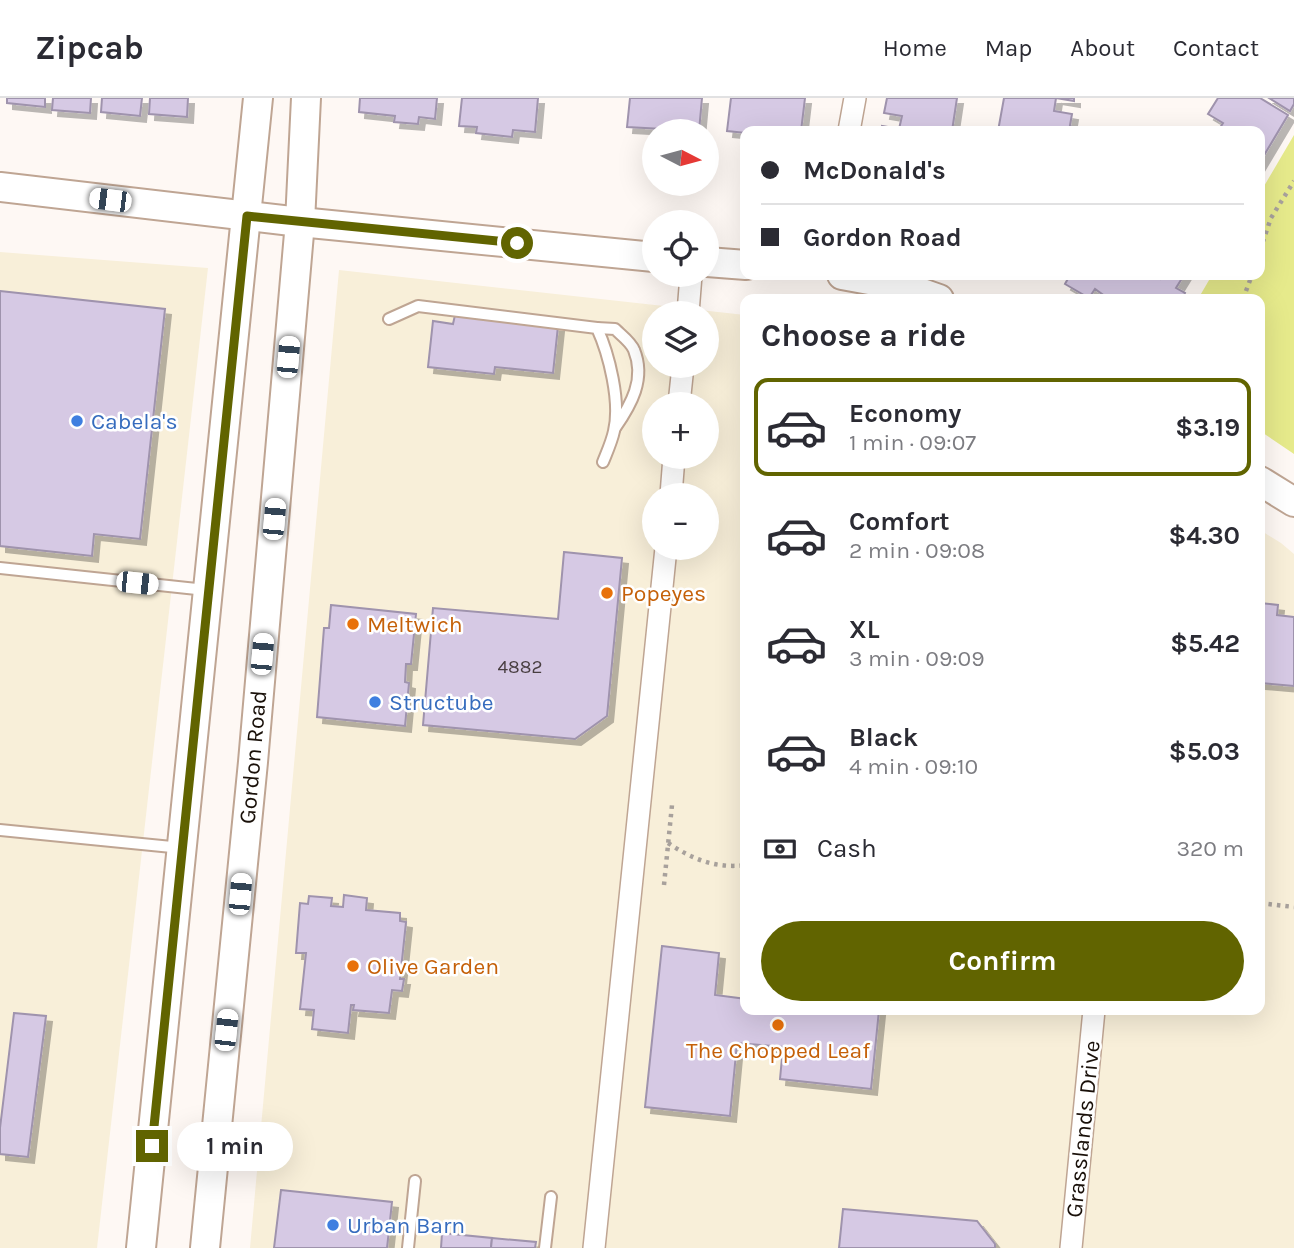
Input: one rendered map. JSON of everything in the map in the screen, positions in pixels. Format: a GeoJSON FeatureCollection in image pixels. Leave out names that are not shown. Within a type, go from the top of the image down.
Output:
{"type":"FeatureCollection","features":[{"type":"Feature","properties":{"kind":"main road"},"geometry":{"type":"LineString","coordinates":[[141,1248],[184,848],[258,98]]}},
{"type":"Feature","properties":{"kind":"main road","name":"Gordon Road"},"geometry":{"type":"LineString","coordinates":[[205,1248],[253,762],[300,222],[306,98]]}},
{"type":"Feature","properties":{"kind":"main road"},"geometry":{"type":"LineString","coordinates":[[0,187],[300,222],[642,256]]}},
{"type":"Feature","properties":{"kind":"main road"},"geometry":{"type":"LineString","coordinates":[[719,263],[740,265]]}},
{"type":"Feature","properties":{"kind":"main road"},"geometry":{"type":"LineString","coordinates":[[869,280],[902,286],[925,294]]}},
{"type":"Feature","properties":{"kind":"main road"},"geometry":{"type":"LineString","coordinates":[[1265,484],[1294,502]]}},
{"type":"Feature","properties":{"kind":"street"},"geometry":{"type":"LineString","coordinates":[[850,126],[855,98]]}},
{"type":"Feature","properties":{"kind":"street"},"geometry":{"type":"LineString","coordinates":[[594,1248],[665,560]]}},
{"type":"Feature","properties":{"kind":"street","name":"Grasslands Drive"},"geometry":{"type":"LineString","coordinates":[[1071,1248],[1094,1015]]}},
{"type":"Feature","properties":{"kind":"lane"},"geometry":{"type":"LineString","coordinates":[[389,319],[418,306],[615,329],[633,347],[639,370],[633,402],[615,428],[603,462]]}},
{"type":"Feature","properties":{"kind":"lane"},"geometry":{"type":"LineString","coordinates":[[597,328],[609,360],[614,392],[615,428]]}},
{"type":"Feature","properties":{"kind":"lane"},"geometry":{"type":"LineString","coordinates":[[0,568],[208,590]]}},
{"type":"Feature","properties":{"kind":"lane"},"geometry":{"type":"LineString","coordinates":[[0,830],[184,848]]}},
{"type":"Feature","properties":{"kind":"lane"},"geometry":{"type":"LineString","coordinates":[[408,1248],[415,1181]]}},
{"type":"Feature","properties":{"kind":"lane"},"geometry":{"type":"LineString","coordinates":[[545,1248],[551,1197]]}},
{"type":"Feature","properties":{"kind":"path"},"geometry":{"type":"LineString","coordinates":[[1265,235],[1271,218],[1294,181]]}},
{"type":"Feature","properties":{"kind":"path"},"geometry":{"type":"LineString","coordinates":[[664,885],[672,805]]}},
{"type":"Feature","properties":{"kind":"path"},"geometry":{"type":"LineString","coordinates":[[668,843],[695,859],[714,865],[740,866]]}},
{"type":"Feature","properties":{"kind":"path"},"geometry":{"type":"LineString","coordinates":[[1265,904],[1294,907]]}},
{"type":"Feature","properties":{"kind":"shaded area"},"geometry":{"type":"Polygon","coordinates":[[[0,252],[208,268],[97,1248],[0,1248],[0,252]]]}},
{"type":"Feature","properties":{"kind":"shaded area"},"geometry":{"type":"Polygon","coordinates":[[[339,270],[642,304],[642,378],[719,378],[719,312],[740,314],[740,1015],[1265,1015],[1265,533],[1294,554],[1294,1248],[250,1248],[339,270]]]}},
{"type":"Feature","properties":{"kind":"green space"},"geometry":{"type":"Polygon","coordinates":[[[1294,135],[1294,454],[1265,434],[1265,294],[1201,294],[1209,280],[1265,280],[1265,184],[1294,135]]]}},
{"type":"Feature","properties":{"kind":"building"},"geometry":{"type":"Polygon","coordinates":[[[7,98],[45,98],[45,107],[7,103],[7,98]]]}},
{"type":"Feature","properties":{"kind":"building"},"geometry":{"type":"Polygon","coordinates":[[[53,98],[91,98],[90,113],[52,110],[53,98]]]}},
{"type":"Feature","properties":{"kind":"building"},"geometry":{"type":"Polygon","coordinates":[[[102,98],[142,98],[140,116],[101,112],[102,98]]]}},
{"type":"Feature","properties":{"kind":"building"},"geometry":{"type":"Polygon","coordinates":[[[150,98],[188,98],[187,117],[149,114],[150,98]]]}},
{"type":"Feature","properties":{"kind":"building"},"geometry":{"type":"Polygon","coordinates":[[[360,98],[437,98],[435,119],[419,117],[418,124],[394,122],[395,116],[359,112],[360,98]]]}},
{"type":"Feature","properties":{"kind":"building"},"geometry":{"type":"Polygon","coordinates":[[[462,98],[538,98],[535,132],[513,130],[512,137],[476,133],[477,127],[459,126],[462,98]]]}},
{"type":"Feature","properties":{"kind":"building"},"geometry":{"type":"Polygon","coordinates":[[[630,98],[702,98],[700,119],[642,119],[642,128],[627,127],[630,98]]]}},
{"type":"Feature","properties":{"kind":"building"},"geometry":{"type":"Polygon","coordinates":[[[731,98],[805,98],[802,126],[740,126],[740,132],[727,131],[731,98]]]}},
{"type":"Feature","properties":{"kind":"building"},"geometry":{"type":"Polygon","coordinates":[[[887,98],[957,98],[953,126],[900,126],[902,116],[884,113],[887,98]]]}},
{"type":"Feature","properties":{"kind":"building"},"geometry":{"type":"Polygon","coordinates":[[[1004,98],[1056,98],[1054,111],[1072,114],[1070,126],[999,126],[1004,98]]]}},
{"type":"Feature","properties":{"kind":"building"},"geometry":{"type":"Polygon","coordinates":[[[1218,98],[1260,98],[1288,115],[1265,154],[1265,126],[1221,126],[1223,123],[1208,114],[1218,98]]]}},
{"type":"Feature","properties":{"kind":"building"},"geometry":{"type":"Polygon","coordinates":[[[1269,98],[1294,98],[1294,104],[1290,111],[1269,98]]]}},
{"type":"Feature","properties":{"kind":"building"},"geometry":{"type":"Polygon","coordinates":[[[1067,280],[1181,280],[1176,288],[1185,293],[1102,294],[1095,289],[1092,294],[1082,294],[1065,284],[1067,280]]]}},
{"type":"Feature","properties":{"kind":"building","name":"Cabela's"},"geometry":{"type":"Polygon","coordinates":[[[0,291],[165,309],[140,539],[94,534],[92,556],[0,546],[0,291]]]}},
{"type":"Feature","properties":{"kind":"building"},"geometry":{"type":"Polygon","coordinates":[[[455,315],[558,326],[553,373],[495,367],[494,374],[428,367],[433,321],[453,324],[455,315]]]}},
{"type":"Feature","properties":{"kind":"building"},"geometry":{"type":"Polygon","coordinates":[[[564,552],[622,558],[607,716],[575,739],[423,725],[433,608],[558,619],[564,552]]]}},
{"type":"Feature","properties":{"kind":"building"},"geometry":{"type":"Polygon","coordinates":[[[1265,604],[1278,605],[1277,615],[1294,617],[1294,686],[1265,683],[1265,604]]]}},
{"type":"Feature","properties":{"kind":"building"},"geometry":{"type":"Polygon","coordinates":[[[331,605],[416,614],[411,664],[406,664],[405,682],[409,683],[405,726],[317,717],[324,628],[329,628],[331,605]]]}},
{"type":"Feature","properties":{"kind":"building","name":"Olive Garden"},"geometry":{"type":"Polygon","coordinates":[[[344,895],[367,898],[366,910],[400,913],[400,921],[406,922],[400,979],[404,979],[402,991],[392,990],[389,1013],[353,1010],[354,1005],[351,1005],[348,1033],[312,1029],[314,1010],[300,1009],[306,953],[296,953],[300,903],[308,904],[309,896],[332,898],[331,906],[343,907],[344,895]]]}},
{"type":"Feature","properties":{"kind":"building"},"geometry":{"type":"Polygon","coordinates":[[[662,946],[719,953],[715,995],[740,998],[740,1015],[878,1015],[871,1089],[780,1079],[783,1047],[737,1043],[730,1116],[645,1107],[662,946]]]}},
{"type":"Feature","properties":{"kind":"building"},"geometry":{"type":"Polygon","coordinates":[[[14,1013],[46,1016],[28,1157],[0,1154],[0,1128],[14,1013]]]}},
{"type":"Feature","properties":{"kind":"building","name":"Urban Barn"},"geometry":{"type":"Polygon","coordinates":[[[281,1190],[392,1202],[387,1248],[274,1248],[281,1190]]]}},
{"type":"Feature","properties":{"kind":"building"},"geometry":{"type":"Polygon","coordinates":[[[843,1209],[977,1221],[995,1244],[995,1248],[839,1248],[843,1209]]]}},
{"type":"Feature","properties":{"kind":"building"},"geometry":{"type":"Polygon","coordinates":[[[442,1233],[492,1238],[491,1248],[441,1248],[442,1233]]]}},
{"type":"Feature","properties":{"kind":"building"},"geometry":{"type":"Polygon","coordinates":[[[492,1238],[536,1242],[535,1248],[491,1248],[492,1238]]]}},
{"type":"Feature","properties":{"kind":"place","name":"Cabela's"},"geometry":{"type":"Point","coordinates":[77,421]}},
{"type":"Feature","properties":{"kind":"place","name":"Popeyes"},"geometry":{"type":"Point","coordinates":[607,593]}},
{"type":"Feature","properties":{"kind":"place","name":"Meltwich"},"geometry":{"type":"Point","coordinates":[353,624]}},
{"type":"Feature","properties":{"kind":"place","name":"Structube"},"geometry":{"type":"Point","coordinates":[375,702]}},
{"type":"Feature","properties":{"kind":"place","name":"Olive Garden"},"geometry":{"type":"Point","coordinates":[353,966]}},
{"type":"Feature","properties":{"kind":"place","name":"The Chopped Leaf"},"geometry":{"type":"Point","coordinates":[778,1025]}},
{"type":"Feature","properties":{"kind":"place","name":"Urban Barn"},"geometry":{"type":"Point","coordinates":[333,1225]}},
{"type":"Feature","properties":{"kind":"route"},"geometry":{"type":"LineString","coordinates":[[152,1146],[247,216],[517,243]]}}]}
